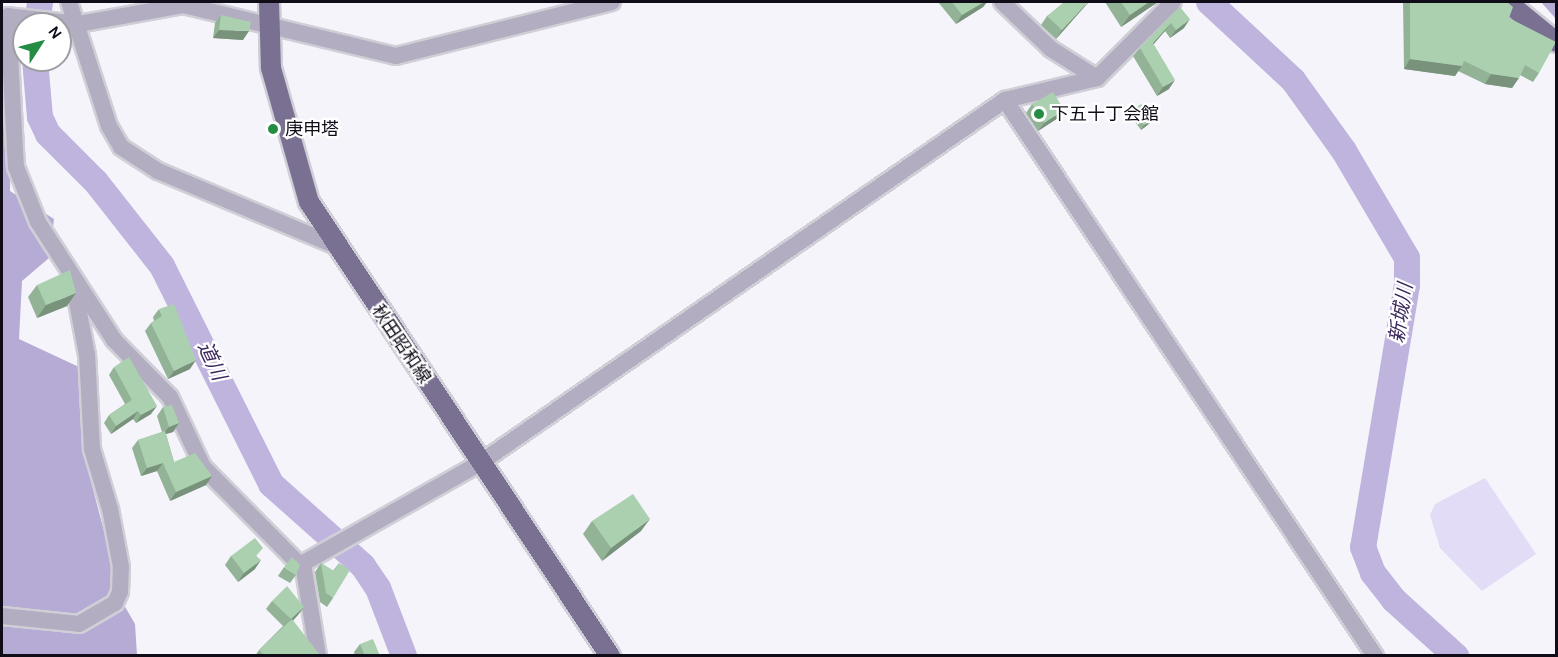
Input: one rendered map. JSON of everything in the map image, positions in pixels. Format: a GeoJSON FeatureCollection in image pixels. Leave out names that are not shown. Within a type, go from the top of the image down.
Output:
{"type":"FeatureCollection","features":[{"type":"Feature","properties":{"kind":"main road","name":"秋田昭和線"},"geometry":{"type":"LineString","coordinates":[[269,2],[280,118],[309,202],[334,245],[610,656]]}},
{"type":"Feature","properties":{"kind":"main road"},"geometry":{"type":"LineString","coordinates":[[1507,2],[1557,42]]}},
{"type":"Feature","properties":{"kind":"street"},"geometry":{"type":"LineString","coordinates":[[69,2],[78,24],[109,126],[121,147],[158,171],[334,245]]}},
{"type":"Feature","properties":{"kind":"street"},"geometry":{"type":"LineString","coordinates":[[318,656],[303,564],[203,466],[170,398],[114,340],[39,222],[16,167],[8,16],[47,17],[78,24],[184,5],[396,56],[612,2]]}},
{"type":"Feature","properties":{"kind":"street"},"geometry":{"type":"LineString","coordinates":[[1002,2],[1052,49],[1097,78]]}},
{"type":"Feature","properties":{"kind":"street"},"geometry":{"type":"LineString","coordinates":[[303,564],[480,463],[1005,100],[1097,78],[1173,2]]}},
{"type":"Feature","properties":{"kind":"street"},"geometry":{"type":"LineString","coordinates":[[1005,100],[1375,656]]}},
{"type":"Feature","properties":{"kind":"street"},"geometry":{"type":"LineString","coordinates":[[2,615],[79,624],[115,603],[120,592],[121,567],[110,509],[92,449],[87,355],[72,276]]}},
{"type":"Feature","properties":{"kind":"shaded area"},"geometry":{"type":"Polygon","coordinates":[[[1541,2],[1556,2],[1556,19],[1541,2]]]}},
{"type":"Feature","properties":{"kind":"shaded area"},"geometry":{"type":"Polygon","coordinates":[[[2,45],[11,130],[10,191],[54,219],[49,258],[22,281],[19,339],[79,367],[82,447],[111,558],[112,584],[135,624],[137,655],[2,655],[2,45]]]}},
{"type":"Feature","properties":{"kind":"shaded area"},"geometry":{"type":"Polygon","coordinates":[[[1485,478],[1536,554],[1482,591],[1440,548],[1430,515],[1435,504],[1485,478]]]}},
{"type":"Feature","properties":{"kind":"building"},"geometry":{"type":"Polygon","coordinates":[[[952,2],[984,2],[962,15],[952,2]]]}},
{"type":"Feature","properties":{"kind":"building"},"geometry":{"type":"Polygon","coordinates":[[[1064,2],[1088,2],[1062,30],[1047,16],[1064,2]]]}},
{"type":"Feature","properties":{"kind":"building"},"geometry":{"type":"Polygon","coordinates":[[[1121,2],[1149,2],[1130,15],[1121,2]]]}},
{"type":"Feature","properties":{"kind":"building"},"geometry":{"type":"Polygon","coordinates":[[[1410,2],[1507,2],[1513,7],[1509,18],[1556,42],[1539,73],[1525,65],[1519,78],[1491,74],[1464,61],[1462,66],[1410,59],[1410,2]]]}},
{"type":"Feature","properties":{"kind":"building"},"geometry":{"type":"Polygon","coordinates":[[[1180,7],[1190,19],[1176,30],[1171,23],[1153,43],[1175,80],[1163,87],[1140,48],[1180,7]]]}},
{"type":"Feature","properties":{"kind":"building"},"geometry":{"type":"Polygon","coordinates":[[[221,15],[251,22],[249,31],[219,30],[221,15]]]}},
{"type":"Feature","properties":{"kind":"building"},"geometry":{"type":"Polygon","coordinates":[[[1053,92],[1064,110],[1044,123],[1032,104],[1053,92]]]}},
{"type":"Feature","properties":{"kind":"building"},"geometry":{"type":"Polygon","coordinates":[[[1141,104],[1153,119],[1144,125],[1133,110],[1141,104]]]}},
{"type":"Feature","properties":{"kind":"building"},"geometry":{"type":"Polygon","coordinates":[[[70,270],[76,293],[46,305],[37,285],[70,270]]]}},
{"type":"Feature","properties":{"kind":"building"},"geometry":{"type":"Polygon","coordinates":[[[174,304],[196,360],[174,371],[151,323],[162,316],[159,309],[174,304]]]}},
{"type":"Feature","properties":{"kind":"building"},"geometry":{"type":"Polygon","coordinates":[[[129,357],[157,406],[141,415],[138,411],[116,426],[109,415],[132,400],[114,367],[129,357]]]}},
{"type":"Feature","properties":{"kind":"building"},"geometry":{"type":"Polygon","coordinates":[[[172,405],[179,423],[169,427],[163,407],[172,405]]]}},
{"type":"Feature","properties":{"kind":"building"},"geometry":{"type":"Polygon","coordinates":[[[165,431],[174,462],[195,453],[212,476],[176,492],[163,463],[147,468],[138,440],[165,431]]]}},
{"type":"Feature","properties":{"kind":"building"},"geometry":{"type":"Polygon","coordinates":[[[633,494],[650,519],[611,548],[592,521],[633,494]]]}},
{"type":"Feature","properties":{"kind":"building"},"geometry":{"type":"Polygon","coordinates":[[[255,538],[263,548],[256,556],[261,560],[244,573],[231,556],[255,538]]]}},
{"type":"Feature","properties":{"kind":"building"},"geometry":{"type":"Polygon","coordinates":[[[292,557],[300,565],[296,575],[284,567],[292,557]]]}},
{"type":"Feature","properties":{"kind":"building"},"geometry":{"type":"Polygon","coordinates":[[[321,563],[334,571],[339,563],[350,570],[333,598],[326,593],[321,563]]]}},
{"type":"Feature","properties":{"kind":"building"},"geometry":{"type":"Polygon","coordinates":[[[287,586],[304,607],[291,619],[272,601],[287,586]]]}},
{"type":"Feature","properties":{"kind":"building"},"geometry":{"type":"Polygon","coordinates":[[[292,619],[319,654],[316,656],[265,656],[259,650],[292,619]]]}},
{"type":"Feature","properties":{"kind":"building"},"geometry":{"type":"Polygon","coordinates":[[[373,639],[380,656],[365,656],[360,644],[373,639]]]}},
{"type":"Feature","properties":{"kind":"waterway","name":"道川"},"geometry":{"type":"LineString","coordinates":[[39,12],[40,2]]}},
{"type":"Feature","properties":{"kind":"waterway","name":"新城川"},"geometry":{"type":"LineString","coordinates":[[1209,2],[1293,80],[1344,151],[1407,258],[1407,285],[1363,547],[1373,573],[1394,600],[1456,656]]}},
{"type":"Feature","properties":{"kind":"waterway","name":"道川"},"geometry":{"type":"LineString","coordinates":[[36,72],[40,117],[48,134],[96,182],[162,266],[271,484],[363,566],[378,588],[404,656]]}},
{"type":"Feature","properties":{"kind":"place","name":"下五十丁会館"},"geometry":{"type":"Point","coordinates":[1039,114]}},
{"type":"Feature","properties":{"kind":"place","name":"庚申塔"},"geometry":{"type":"Point","coordinates":[273,129]}}]}
